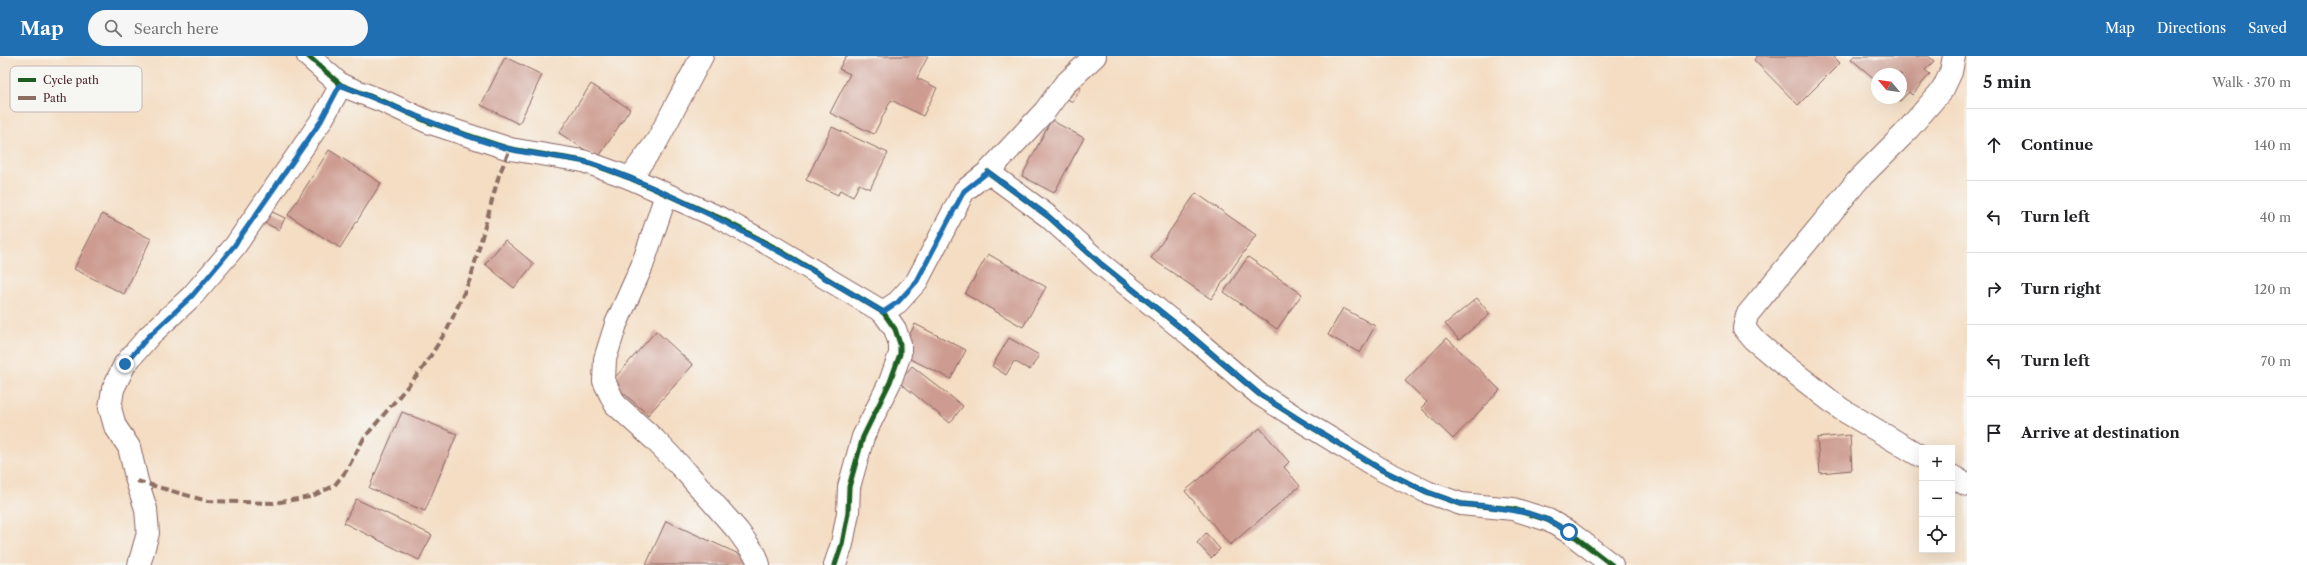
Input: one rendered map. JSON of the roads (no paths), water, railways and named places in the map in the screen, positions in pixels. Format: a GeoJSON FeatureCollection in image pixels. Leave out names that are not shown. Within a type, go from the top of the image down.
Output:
{"type":"FeatureCollection","features":[{"type":"Feature","properties":{"kind":"street"},"geometry":{"type":"LineString","coordinates":[[308,56],[340,85],[385,102],[428,122],[510,149],[583,161],[630,178],[720,218],[759,239],[883,312],[895,329],[900,344],[900,354],[890,382],[863,437],[849,487],[848,513],[842,544],[835,565]]}},
{"type":"Feature","properties":{"kind":"street"},"geometry":{"type":"LineString","coordinates":[[630,178],[664,129],[702,56]]}},
{"type":"Feature","properties":{"kind":"street"},"geometry":{"type":"LineString","coordinates":[[883,312],[898,302],[917,281],[964,191],[988,172],[1045,111],[1064,85],[1095,56]]}},
{"type":"Feature","properties":{"kind":"street"},"geometry":{"type":"LineString","coordinates":[[1919,455],[1841,409],[1773,356],[1753,339],[1744,328],[1747,315],[1806,241],[1858,180],[1904,134],[1943,89],[1951,72],[1954,56]]}},
{"type":"Feature","properties":{"kind":"street"},"geometry":{"type":"LineString","coordinates":[[139,565],[148,533],[146,509],[137,481],[129,447],[115,426],[110,408],[113,389],[125,364],[149,336],[192,296],[234,246],[321,121],[340,85]]}},
{"type":"Feature","properties":{"kind":"street"},"geometry":{"type":"LineString","coordinates":[[988,172],[1049,217],[1101,264],[1191,336],[1259,394],[1300,420],[1382,470],[1427,492],[1461,504],[1513,509],[1548,520],[1569,532],[1612,565]]}},
{"type":"Feature","properties":{"kind":"street"},"geometry":{"type":"LineString","coordinates":[[666,195],[642,266],[616,324],[606,359],[604,381],[615,404],[655,440],[687,473],[738,531],[756,556],[759,565]]}},
{"type":"Feature","properties":{"kind":"street"},"geometry":{"type":"LineString","coordinates":[[1955,478],[1967,486]]}}]}
